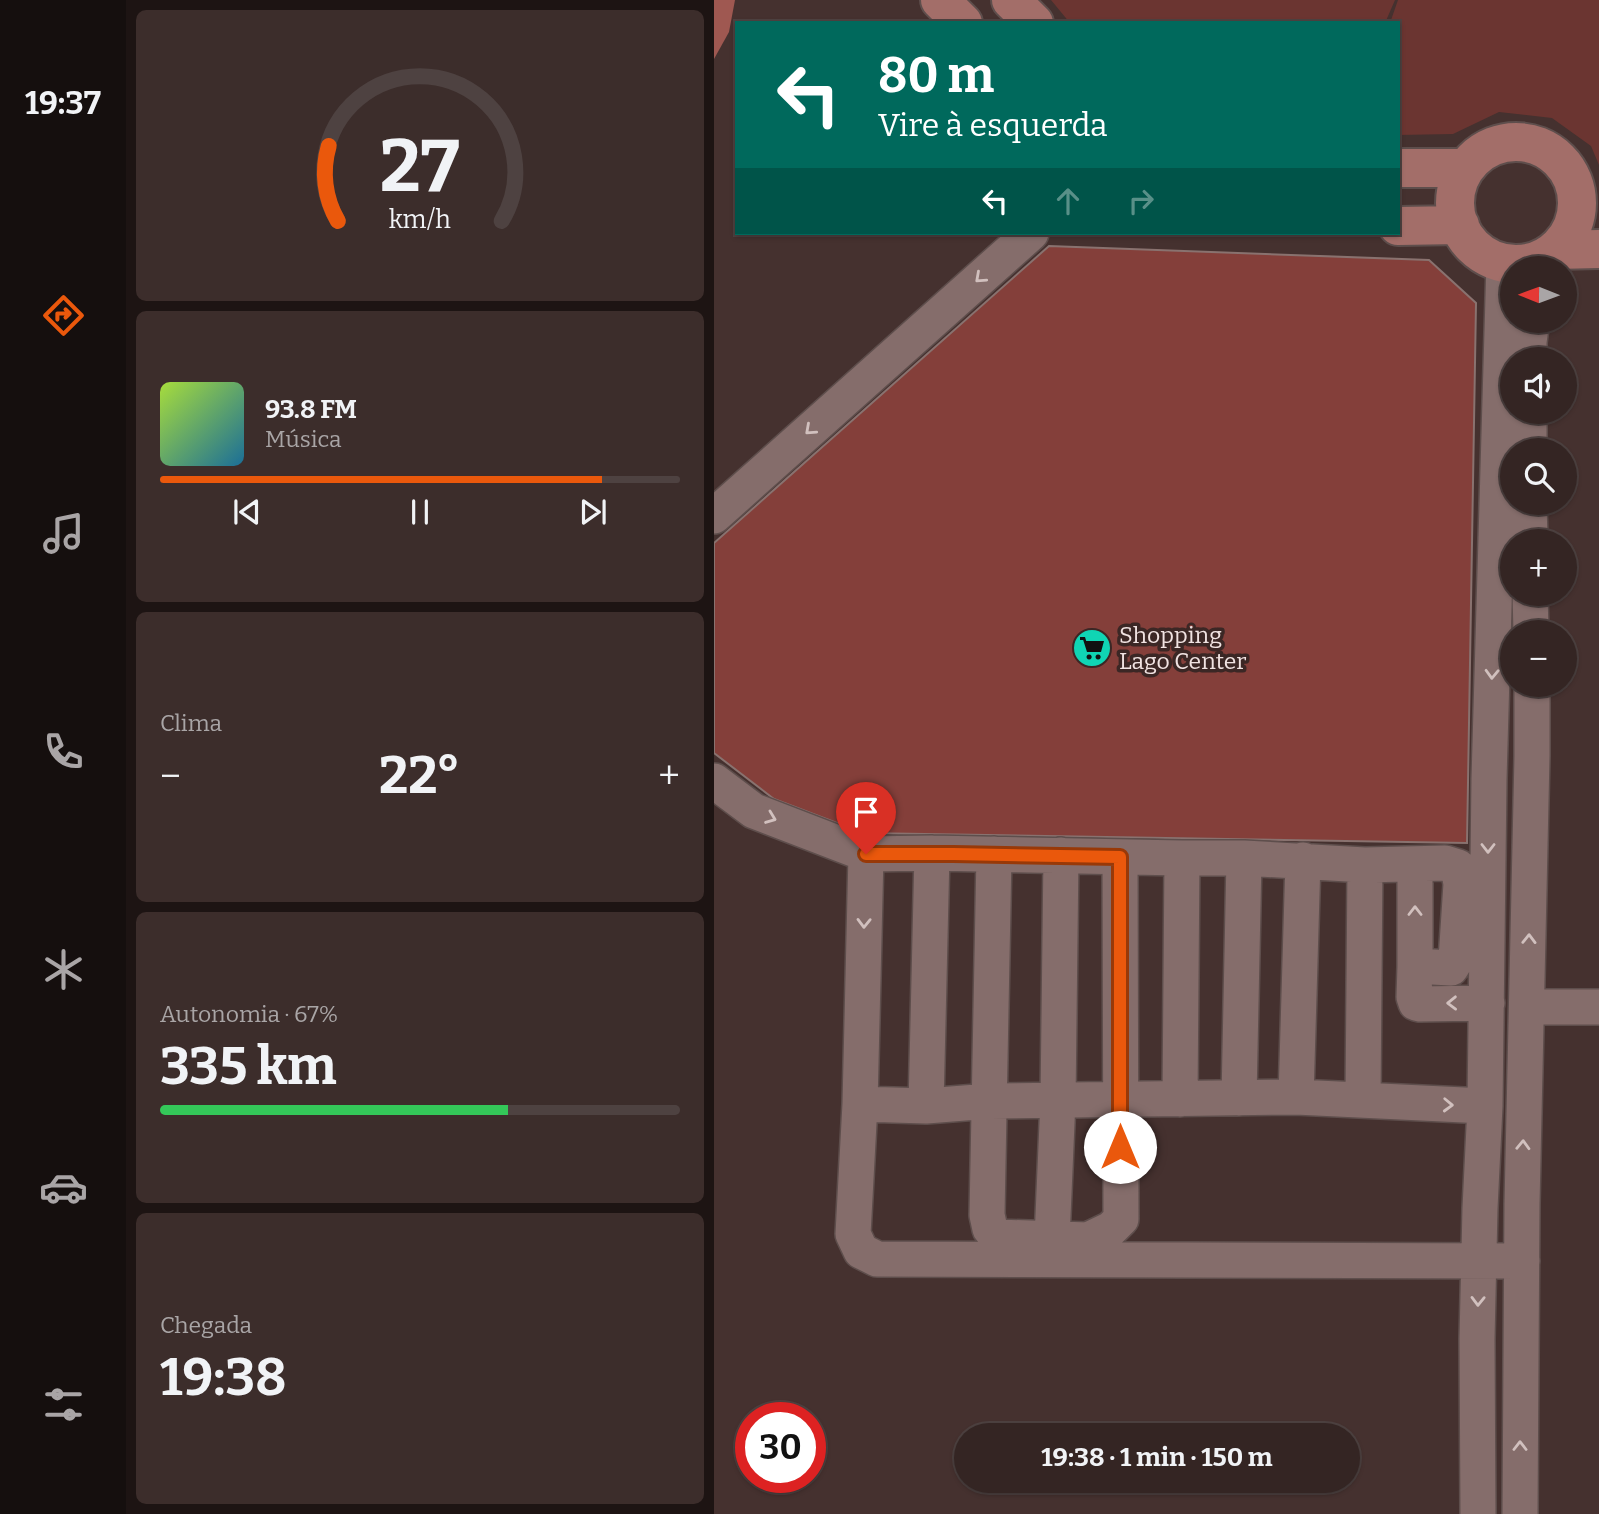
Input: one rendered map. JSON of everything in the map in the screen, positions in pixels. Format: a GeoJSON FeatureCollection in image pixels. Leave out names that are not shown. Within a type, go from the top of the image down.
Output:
{"type":"FeatureCollection","features":[{"type":"Feature","properties":{"kind":"main road"},"geometry":{"type":"LineString","coordinates":[[940,0],[961,21]]}},
{"type":"Feature","properties":{"kind":"main road"},"geometry":{"type":"LineString","coordinates":[[1011,0],[1032,21]]}},
{"type":"Feature","properties":{"kind":"main road"},"geometry":{"type":"LineString","coordinates":[[1500,257],[1485,256],[1470,243],[1460,225],[1456,205],[1458,184],[1466,168],[1478,155],[1494,146],[1510,142],[1528,142],[1544,148],[1558,158],[1587,195],[1577,204],[1574,223],[1566,238],[1541,256]]}},
{"type":"Feature","properties":{"kind":"main road"},"geometry":{"type":"LineString","coordinates":[[1400,168],[1466,168]]}},
{"type":"Feature","properties":{"kind":"main road"},"geometry":{"type":"LineString","coordinates":[[1400,226],[1460,225]]}},
{"type":"Feature","properties":{"kind":"main road"},"geometry":{"type":"LineString","coordinates":[[1558,256],[1599,249]]}},
{"type":"Feature","properties":{"kind":"street"},"geometry":{"type":"LineString","coordinates":[[714,516],[1029,235]]}},
{"type":"Feature","properties":{"kind":"street"},"geometry":{"type":"LineString","coordinates":[[1478,1514],[1479,1262],[1486,1106],[1489,779],[1529,333]]}},
{"type":"Feature","properties":{"kind":"street"},"geometry":{"type":"LineString","coordinates":[[1520,1514],[1522,1204],[1532,697]]}},
{"type":"Feature","properties":{"kind":"street"},"geometry":{"type":"LineString","coordinates":[[714,781],[754,811],[866,854],[1244,858],[1365,865],[1445,863],[1458,867],[1461,884],[1456,960],[1451,968],[1416,966]]}},
{"type":"Feature","properties":{"kind":"street"},"geometry":{"type":"LineString","coordinates":[[926,1106],[932,853]]}},
{"type":"Feature","properties":{"kind":"street"},"geometry":{"type":"LineString","coordinates":[[866,854],[860,1104],[853,1234],[861,1251],[877,1259],[1522,1261]]}},
{"type":"Feature","properties":{"kind":"street"},"geometry":{"type":"LineString","coordinates":[[994,854],[987,1215],[990,1229],[998,1237],[1088,1240],[1111,1229],[1121,1219],[1120,857]]}},
{"type":"Feature","properties":{"kind":"street"},"geometry":{"type":"LineString","coordinates":[[1052,1239],[1058,1100],[1061,855]]}},
{"type":"Feature","properties":{"kind":"street"},"geometry":{"type":"LineString","coordinates":[[1180,1099],[1182,858]]}},
{"type":"Feature","properties":{"kind":"street"},"geometry":{"type":"LineString","coordinates":[[1239,1098],[1244,858]]}},
{"type":"Feature","properties":{"kind":"street"},"geometry":{"type":"LineString","coordinates":[[1296,1097],[1303,860]]}},
{"type":"Feature","properties":{"kind":"street"},"geometry":{"type":"LineString","coordinates":[[1415,864],[1416,1003],[1487,1003]]}},
{"type":"Feature","properties":{"kind":"street"},"geometry":{"type":"LineString","coordinates":[[1363,1099],[1365,865]]}},
{"type":"Feature","properties":{"kind":"street"},"geometry":{"type":"LineString","coordinates":[[1527,1007],[1599,1007]]}},
{"type":"Feature","properties":{"kind":"street"},"geometry":{"type":"LineString","coordinates":[[860,1104],[926,1106],[990,1101],[1296,1097],[1486,1106]]}},
{"type":"Feature","properties":{"kind":"street"},"geometry":{"type":"LineString","coordinates":[[1480,1208],[1488,1219],[1496,1224],[1506,1225],[1514,1222],[1522,1204]]}},
{"type":"Feature","properties":{"kind":"shaded area"},"geometry":{"type":"Polygon","coordinates":[[[714,0],[735,0],[729,32],[714,59],[714,0]]]}},
{"type":"Feature","properties":{"kind":"shaded area"},"geometry":{"type":"Polygon","coordinates":[[[1051,0],[1395,0],[1386,21],[1068,21],[1051,0]]]}},
{"type":"Feature","properties":{"kind":"shaded area"},"geometry":{"type":"Polygon","coordinates":[[[1398,0],[1599,0],[1599,165],[1591,146],[1552,118],[1499,112],[1453,134],[1400,135],[1400,21],[1391,21],[1398,0]]]}},
{"type":"Feature","properties":{"kind":"building","name":"Shopping Lago Center"},"geometry":{"type":"Polygon","coordinates":[[[1049,246],[1429,260],[1476,303],[1467,843],[863,833],[774,799],[714,753],[714,543],[1049,246]]]}},
{"type":"Feature","properties":{"kind":"place","name":"Shopping Lago Center"},"geometry":{"type":"Point","coordinates":[1092,648]}},
{"type":"Feature","properties":{"kind":"route"},"geometry":{"type":"LineString","coordinates":[[866,854],[1120,857],[1120,1147]]}}]}
